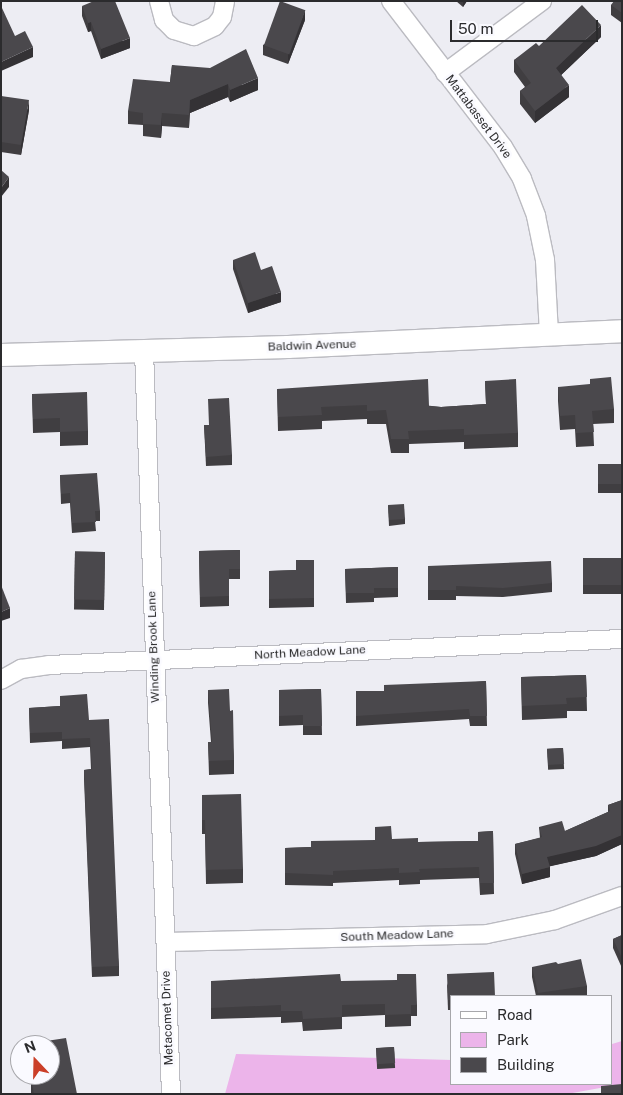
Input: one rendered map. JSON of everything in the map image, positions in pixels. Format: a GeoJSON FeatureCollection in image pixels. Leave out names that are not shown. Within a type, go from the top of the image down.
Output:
{"type":"FeatureCollection","features":[{"type":"Feature","properties":{"kind":"street"},"geometry":{"type":"LineString","coordinates":[[159,1],[164,20],[174,30],[194,36],[215,26],[222,17],[225,1]]}},
{"type":"Feature","properties":{"kind":"street","name":"Mattabasset Drive"},"geometry":{"type":"LineString","coordinates":[[391,1],[503,147],[522,179],[536,216],[545,260],[549,334]]}},
{"type":"Feature","properties":{"kind":"street"},"geometry":{"type":"LineString","coordinates":[[445,73],[542,1]]}},
{"type":"Feature","properties":{"kind":"street","name":"Baldwin Avenue"},"geometry":{"type":"LineString","coordinates":[[1,354],[369,344],[622,331]]}},
{"type":"Feature","properties":{"kind":"street","name":"Winding Brook Lane"},"geometry":{"type":"LineString","coordinates":[[144,351],[154,660],[166,942]]}},
{"type":"Feature","properties":{"kind":"street","name":"North Meadow Lane"},"geometry":{"type":"LineString","coordinates":[[1,680],[21,669],[49,665],[622,639]]}},
{"type":"Feature","properties":{"kind":"street","name":"South Meadow Lane"},"geometry":{"type":"LineString","coordinates":[[166,942],[487,934],[555,920],[622,896]]}},
{"type":"Feature","properties":{"kind":"street","name":"Metacomet Drive"},"geometry":{"type":"LineString","coordinates":[[166,942],[171,1094]]}},
{"type":"Feature","properties":{"kind":"green space"},"geometry":{"type":"Polygon","coordinates":[[[622,1041],[622,1084],[567,1094],[225,1094],[236,1054],[450,1060],[450,1085],[613,1085],[613,1044],[622,1041]]]}},
{"type":"Feature","properties":{"kind":"building"},"geometry":{"type":"Polygon","coordinates":[[[94,1],[115,1],[130,38],[101,49],[91,22],[88,23],[82,6],[94,1]]]}},
{"type":"Feature","properties":{"kind":"building"},"geometry":{"type":"Polygon","coordinates":[[[280,1],[305,10],[289,54],[264,45],[280,1]]]}},
{"type":"Feature","properties":{"kind":"building"},"geometry":{"type":"Polygon","coordinates":[[[614,1],[622,1],[622,13],[611,5],[614,1]]]}},
{"type":"Feature","properties":{"kind":"building"},"geometry":{"type":"Polygon","coordinates":[[[582,5],[601,25],[556,68],[569,85],[535,111],[520,91],[531,83],[514,60],[536,43],[539,46],[582,5]]]}},
{"type":"Feature","properties":{"kind":"building"},"geometry":{"type":"Polygon","coordinates":[[[1,8],[15,36],[25,31],[33,47],[1,62],[1,8]]]}},
{"type":"Feature","properties":{"kind":"building"},"geometry":{"type":"Polygon","coordinates":[[[246,49],[258,78],[230,90],[228,84],[190,100],[189,115],[162,113],[161,125],[143,124],[143,113],[128,111],[133,79],[170,82],[172,65],[210,68],[246,49]]]}},
{"type":"Feature","properties":{"kind":"building"},"geometry":{"type":"Polygon","coordinates":[[[1,96],[29,100],[21,145],[1,142],[1,96]]]}},
{"type":"Feature","properties":{"kind":"building"},"geometry":{"type":"Polygon","coordinates":[[[1,170],[9,177],[1,188],[1,170]]]}},
{"type":"Feature","properties":{"kind":"building"},"geometry":{"type":"Polygon","coordinates":[[[255,252],[261,270],[272,266],[281,292],[248,303],[233,260],[255,252]]]}},
{"type":"Feature","properties":{"kind":"building"},"geometry":{"type":"Polygon","coordinates":[[[611,377],[614,409],[592,411],[594,432],[576,433],[575,415],[560,416],[558,387],[590,384],[590,379],[611,377]]]}},
{"type":"Feature","properties":{"kind":"building"},"geometry":{"type":"Polygon","coordinates":[[[428,379],[429,406],[441,407],[486,404],[485,381],[516,379],[518,433],[464,435],[464,429],[408,431],[409,439],[391,439],[386,410],[367,411],[367,405],[321,407],[322,415],[278,417],[277,389],[428,379]]]}},
{"type":"Feature","properties":{"kind":"building"},"geometry":{"type":"Polygon","coordinates":[[[87,392],[88,431],[60,432],[60,418],[33,419],[32,394],[87,392]]]}},
{"type":"Feature","properties":{"kind":"building"},"geometry":{"type":"Polygon","coordinates":[[[229,398],[232,455],[206,457],[204,425],[209,425],[208,399],[229,398]]]}},
{"type":"Feature","properties":{"kind":"building"},"geometry":{"type":"Polygon","coordinates":[[[598,464],[622,464],[622,484],[598,484],[598,464]]]}},
{"type":"Feature","properties":{"kind":"building"},"geometry":{"type":"Polygon","coordinates":[[[97,473],[100,511],[95,511],[96,522],[72,523],[70,493],[61,494],[60,475],[97,473]]]}},
{"type":"Feature","properties":{"kind":"building"},"geometry":{"type":"Polygon","coordinates":[[[404,504],[405,519],[389,520],[388,505],[404,504]]]}},
{"type":"Feature","properties":{"kind":"building"},"geometry":{"type":"Polygon","coordinates":[[[240,550],[240,569],[229,569],[229,596],[200,597],[199,551],[240,550]]]}},
{"type":"Feature","properties":{"kind":"building"},"geometry":{"type":"Polygon","coordinates":[[[75,551],[105,552],[104,600],[74,599],[75,551]]]}},
{"type":"Feature","properties":{"kind":"building"},"geometry":{"type":"Polygon","coordinates":[[[583,558],[622,558],[622,585],[583,585],[583,558]]]}},
{"type":"Feature","properties":{"kind":"building"},"geometry":{"type":"Polygon","coordinates":[[[296,560],[314,560],[314,598],[269,599],[269,571],[296,570],[296,560]]]}},
{"type":"Feature","properties":{"kind":"building"},"geometry":{"type":"Polygon","coordinates":[[[551,561],[552,583],[503,588],[456,586],[456,590],[428,590],[428,566],[551,561]]]}},
{"type":"Feature","properties":{"kind":"building"},"geometry":{"type":"Polygon","coordinates":[[[398,567],[398,588],[374,588],[374,593],[346,593],[345,569],[398,567]]]}},
{"type":"Feature","properties":{"kind":"building"},"geometry":{"type":"Polygon","coordinates":[[[1,585],[10,608],[1,612],[1,585]]]}},
{"type":"Feature","properties":{"kind":"building"},"geometry":{"type":"Polygon","coordinates":[[[586,675],[587,697],[566,698],[567,704],[522,706],[521,677],[586,675]]]}},
{"type":"Feature","properties":{"kind":"building"},"geometry":{"type":"Polygon","coordinates":[[[486,681],[487,716],[470,716],[469,709],[356,716],[356,691],[384,691],[384,685],[486,681]]]}},
{"type":"Feature","properties":{"kind":"building"},"geometry":{"type":"Polygon","coordinates":[[[229,689],[230,711],[233,710],[234,760],[209,761],[208,742],[212,742],[208,690],[229,689]]]}},
{"type":"Feature","properties":{"kind":"building"},"geometry":{"type":"Polygon","coordinates":[[[321,689],[322,726],[303,726],[303,715],[279,716],[279,690],[321,689]]]}},
{"type":"Feature","properties":{"kind":"building"},"geometry":{"type":"Polygon","coordinates":[[[87,694],[89,720],[109,719],[119,966],[92,967],[84,770],[92,769],[90,738],[62,739],[62,732],[30,733],[29,708],[60,706],[60,696],[87,694]]]}},
{"type":"Feature","properties":{"kind":"building"},"geometry":{"type":"Polygon","coordinates":[[[563,748],[564,764],[548,765],[547,749],[563,748]]]}},
{"type":"Feature","properties":{"kind":"building"},"geometry":{"type":"Polygon","coordinates":[[[241,794],[243,869],[206,870],[205,820],[202,820],[202,795],[241,794]]]}},
{"type":"Feature","properties":{"kind":"building"},"geometry":{"type":"Polygon","coordinates":[[[622,800],[622,835],[596,846],[547,857],[550,867],[522,874],[515,844],[542,837],[539,827],[562,821],[565,831],[610,811],[608,805],[622,800]]]}},
{"type":"Feature","properties":{"kind":"building"},"geometry":{"type":"Polygon","coordinates":[[[391,826],[392,839],[418,838],[418,842],[478,841],[478,832],[493,831],[494,883],[480,883],[479,867],[419,869],[420,872],[399,873],[399,868],[333,871],[333,875],[285,873],[285,848],[311,847],[311,841],[375,840],[375,827],[391,826]]]}},
{"type":"Feature","properties":{"kind":"building"},"geometry":{"type":"Polygon","coordinates":[[[622,935],[622,958],[613,939],[622,935]]]}},
{"type":"Feature","properties":{"kind":"building"},"geometry":{"type":"Polygon","coordinates":[[[581,959],[587,986],[538,993],[532,967],[581,959]]]}},
{"type":"Feature","properties":{"kind":"building"},"geometry":{"type":"Polygon","coordinates":[[[494,972],[495,995],[450,995],[450,1000],[448,1000],[447,974],[494,972]]]}},
{"type":"Feature","properties":{"kind":"building"},"geometry":{"type":"Polygon","coordinates":[[[340,974],[341,981],[397,980],[397,974],[416,974],[417,1005],[411,1005],[411,1014],[385,1015],[385,1004],[342,1005],[342,1017],[303,1019],[302,1011],[281,1011],[281,1005],[211,1008],[211,981],[340,974]]]}},
{"type":"Feature","properties":{"kind":"building"},"geometry":{"type":"Polygon","coordinates":[[[66,1038],[77,1094],[34,1094],[32,1085],[60,1085],[60,1039],[66,1038]]]}},
{"type":"Feature","properties":{"kind":"building"},"geometry":{"type":"Polygon","coordinates":[[[394,1047],[395,1063],[377,1064],[376,1048],[394,1047]]]}},
{"type":"Feature","properties":{"kind":"building"},"geometry":{"type":"Polygon","coordinates":[[[622,1084],[622,1094],[601,1094],[601,1086],[622,1084]]]}}]}
